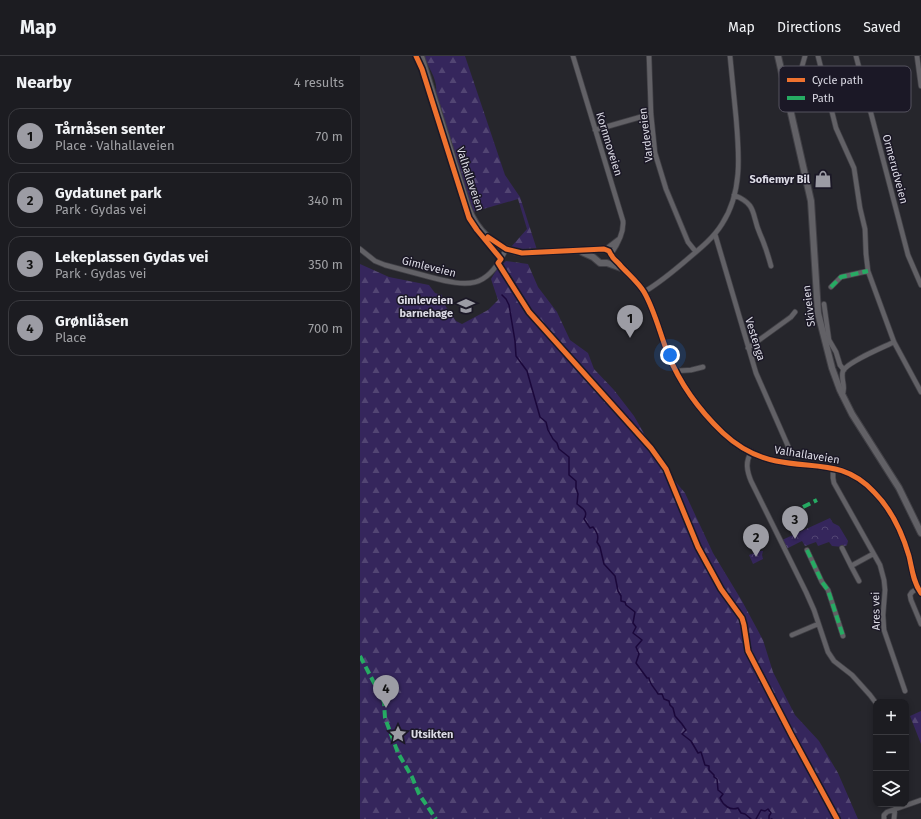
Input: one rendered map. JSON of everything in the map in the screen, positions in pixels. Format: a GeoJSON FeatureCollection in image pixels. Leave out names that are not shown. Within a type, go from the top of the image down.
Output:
{"type":"FeatureCollection","features":[{"type":"Feature","properties":{"kind":"street","name":"Valhallaveien"},"geometry":{"type":"LineString","coordinates":[[421,56],[472,217],[485,235],[495,243],[516,252],[528,253],[603,250]]}},
{"type":"Feature","properties":{"kind":"street","name":"Kornmoveien"},"geometry":{"type":"LineString","coordinates":[[573,56],[623,221],[623,230],[619,242],[611,255]]}},
{"type":"Feature","properties":{"kind":"street","name":"Vardeveien"},"geometry":{"type":"LineString","coordinates":[[649,56],[651,114],[655,153],[658,166],[688,242],[696,252]]}},
{"type":"Feature","properties":{"kind":"street"},"geometry":{"type":"LineString","coordinates":[[644,292],[666,278],[714,234],[724,222],[734,195],[739,172],[739,153],[730,56]]}},
{"type":"Feature","properties":{"kind":"street","name":"Skiveien"},"geometry":{"type":"LineString","coordinates":[[778,56],[780,66]]}},
{"type":"Feature","properties":{"kind":"street"},"geometry":{"type":"LineString","coordinates":[[802,66],[805,56]]}},
{"type":"Feature","properties":{"kind":"street"},"geometry":{"type":"LineString","coordinates":[[818,56],[820,66]]}},
{"type":"Feature","properties":{"kind":"street","name":"Ormerudveien"},"geometry":{"type":"LineString","coordinates":[[856,56],[859,66]]}},
{"type":"Feature","properties":{"kind":"street"},"geometry":{"type":"LineString","coordinates":[[917,56],[921,86]]}},
{"type":"Feature","properties":{"kind":"street","name":"Skiveien"},"geometry":{"type":"LineString","coordinates":[[791,112],[813,210],[818,313],[832,368],[842,395],[852,414],[899,488],[921,533]]}},
{"type":"Feature","properties":{"kind":"street"},"geometry":{"type":"LineString","coordinates":[[832,112],[836,128],[854,168],[865,229],[868,271],[894,342],[921,392]]}},
{"type":"Feature","properties":{"kind":"street","name":"Ormerudveien"},"geometry":{"type":"LineString","coordinates":[[871,112],[908,255],[921,285]]}},
{"type":"Feature","properties":{"kind":"street"},"geometry":{"type":"LineString","coordinates":[[595,130],[651,114]]}},
{"type":"Feature","properties":{"kind":"street"},"geometry":{"type":"LineString","coordinates":[[734,195],[745,200],[752,208],[771,266]]}},
{"type":"Feature","properties":{"kind":"street","name":"Vestenga"},"geometry":{"type":"LineString","coordinates":[[714,234],[718,242],[748,348],[761,387],[788,446]]}},
{"type":"Feature","properties":{"kind":"street"},"geometry":{"type":"LineString","coordinates":[[597,260],[597,254],[620,238]]}},
{"type":"Feature","properties":{"kind":"street","name":"Gimleveien"},"geometry":{"type":"LineString","coordinates":[[360,249],[375,261],[385,265],[449,282],[465,284],[474,283],[486,276],[495,267],[506,249]]}},
{"type":"Feature","properties":{"kind":"street"},"geometry":{"type":"LineString","coordinates":[[580,251],[600,263],[607,263],[610,261],[611,255],[603,250]]}},
{"type":"Feature","properties":{"kind":"street","name":"Valhallaveien"},"geometry":{"type":"LineString","coordinates":[[611,255],[644,292],[676,371],[690,394],[708,418],[728,438],[751,453],[776,462],[833,468],[846,472],[861,480],[886,506],[902,535],[919,590]]}},
{"type":"Feature","properties":{"kind":"street","name":"Valhallaveien"},"geometry":{"type":"LineString","coordinates":[[607,263],[624,269]]}},
{"type":"Feature","properties":{"kind":"street"},"geometry":{"type":"LineString","coordinates":[[831,287],[841,277],[868,271]]}},
{"type":"Feature","properties":{"kind":"street"},"geometry":{"type":"LineString","coordinates":[[824,304],[829,340],[836,352],[840,365],[844,370]]}},
{"type":"Feature","properties":{"kind":"street"},"geometry":{"type":"LineString","coordinates":[[748,348],[795,312]]}},
{"type":"Feature","properties":{"kind":"street"},"geometry":{"type":"LineString","coordinates":[[842,395],[844,392],[842,380],[844,370],[851,363],[894,342]]}},
{"type":"Feature","properties":{"kind":"street"},"geometry":{"type":"LineString","coordinates":[[676,371],[704,367]]}},
{"type":"Feature","properties":{"kind":"street"},"geometry":{"type":"LineString","coordinates":[[751,453],[747,463],[751,481],[806,592],[828,652],[834,661],[852,675],[873,699]]}},
{"type":"Feature","properties":{"kind":"street","name":"Ares vei"},"geometry":{"type":"LineString","coordinates":[[833,468],[834,483],[880,565],[884,580],[884,630],[905,691]]}},
{"type":"Feature","properties":{"kind":"street","name":"Ares vei"},"geometry":{"type":"LineString","coordinates":[[842,548],[859,582]]}},
{"type":"Feature","properties":{"kind":"street"},"geometry":{"type":"LineString","coordinates":[[807,550],[822,582],[828,590],[843,636]]}},
{"type":"Feature","properties":{"kind":"street"},"geometry":{"type":"LineString","coordinates":[[851,566],[873,554]]}},
{"type":"Feature","properties":{"kind":"street"},"geometry":{"type":"LineString","coordinates":[[919,590],[912,592],[910,598],[921,624]]}},
{"type":"Feature","properties":{"kind":"street"},"geometry":{"type":"LineString","coordinates":[[792,635],[818,624]]}},
{"type":"Feature","properties":{"kind":"street"},"geometry":{"type":"LineString","coordinates":[[884,819],[884,815],[886,813],[921,800]]}},
{"type":"Feature","properties":{"kind":"street"},"geometry":{"type":"LineString","coordinates":[[894,819],[896,809]]}},
{"type":"Feature","properties":{"kind":"green space"},"geometry":{"type":"Polygon","coordinates":[[[424,56],[465,56],[505,175],[520,197],[538,253],[511,247],[527,229],[518,199],[473,212],[436,92],[436,83],[424,56]]]}},
{"type":"Feature","properties":{"kind":"green space"},"geometry":{"type":"Polygon","coordinates":[[[506,261],[528,264],[538,287],[557,312],[570,340],[588,353],[594,369],[614,390],[634,416],[664,468],[685,493],[713,553],[742,601],[763,640],[773,672],[795,715],[819,741],[838,773],[858,819],[360,819],[360,264],[389,277],[429,285],[435,293],[442,295],[442,301],[456,321],[462,324],[488,310],[498,300],[491,279],[497,269],[506,261]]]}},
{"type":"Feature","properties":{"kind":"green space"},"geometry":{"type":"Polygon","coordinates":[[[830,518],[833,523],[839,526],[848,541],[847,545],[843,547],[832,546],[829,542],[818,546],[816,542],[805,546],[802,541],[786,549],[782,540],[830,518]]]}},
{"type":"Feature","properties":{"kind":"green space"},"geometry":{"type":"Polygon","coordinates":[[[763,551],[763,559],[753,564],[749,555],[763,551]]]}},
{"type":"Feature","properties":{"kind":"green space"},"geometry":{"type":"Polygon","coordinates":[[[921,711],[921,744],[910,716],[921,711]]]}},
{"type":"Feature","properties":{"kind":"waterway"},"geometry":{"type":"LineString","coordinates":[[502,295],[509,305],[516,356],[527,371],[540,417],[546,422],[548,430],[557,443],[559,449],[569,457],[569,475],[576,481],[578,494],[577,504],[583,508],[586,514],[584,519],[590,528],[593,527],[597,532],[597,542],[600,547],[604,564],[615,576],[621,601],[625,602],[626,605],[635,612],[633,623],[636,627],[633,633],[642,640],[636,647],[639,654],[636,663],[647,678],[649,678],[651,685],[658,694],[662,694],[664,699],[669,701],[675,716],[686,730],[682,734],[691,741],[698,753],[701,752],[705,765],[709,766],[709,770],[717,779],[718,790],[723,794],[720,798],[723,803],[732,809],[738,808],[741,813],[745,814],[751,819]]}},
{"type":"Feature","properties":{"kind":"waterway"},"geometry":{"type":"LineString","coordinates":[[756,819],[761,810],[765,811],[768,809],[771,813],[769,819]]}},
{"type":"Feature","properties":{"kind":"marked path"},"geometry":{"type":"LineString","coordinates":[[831,287],[841,277],[868,271]]}},
{"type":"Feature","properties":{"kind":"marked path"},"geometry":{"type":"LineString","coordinates":[[803,507],[817,500]]}},
{"type":"Feature","properties":{"kind":"marked path"},"geometry":{"type":"LineString","coordinates":[[807,550],[822,582],[828,590],[843,636]]}},
{"type":"Feature","properties":{"kind":"marked path"},"geometry":{"type":"LineString","coordinates":[[360,656],[384,702],[385,718],[398,753],[412,777],[419,794],[436,819]]}},
{"type":"Feature","properties":{"kind":"cycle path"},"geometry":{"type":"LineString","coordinates":[[416,56],[422,69],[469,218],[501,259],[498,263],[529,312],[651,448],[666,469],[698,547],[721,589],[742,618],[748,651],[837,819]]}},
{"type":"Feature","properties":{"kind":"cycle path"},"geometry":{"type":"LineString","coordinates":[[488,237],[506,249],[522,253],[604,249],[609,251],[613,258],[642,288],[648,299],[668,354],[678,376],[691,396],[715,425],[735,443],[761,457],[776,461],[840,470],[863,482],[886,506],[896,522],[909,556],[914,580],[921,593]]}},
{"type":"Feature","properties":{"kind":"place","name":"Sofiemyr Bil"},"geometry":{"type":"Point","coordinates":[823,179]}},
{"type":"Feature","properties":{"kind":"place","name":"Gimleveien barnehage"},"geometry":{"type":"Point","coordinates":[466,306]}},
{"type":"Feature","properties":{"kind":"place","name":"Tårnåsen senter"},"geometry":{"type":"Point","coordinates":[630,338]}},
{"type":"Feature","properties":{"kind":"place","name":"Lekeplassen Gydas vei"},"geometry":{"type":"Point","coordinates":[795,539]}},
{"type":"Feature","properties":{"kind":"place","name":"Gydatunet park"},"geometry":{"type":"Point","coordinates":[756,557]}},
{"type":"Feature","properties":{"kind":"place","name":"Grønliåsen"},"geometry":{"type":"Point","coordinates":[386,708]}},
{"type":"Feature","properties":{"kind":"place","name":"Utsikten"},"geometry":{"type":"Point","coordinates":[398,734]}}]}
